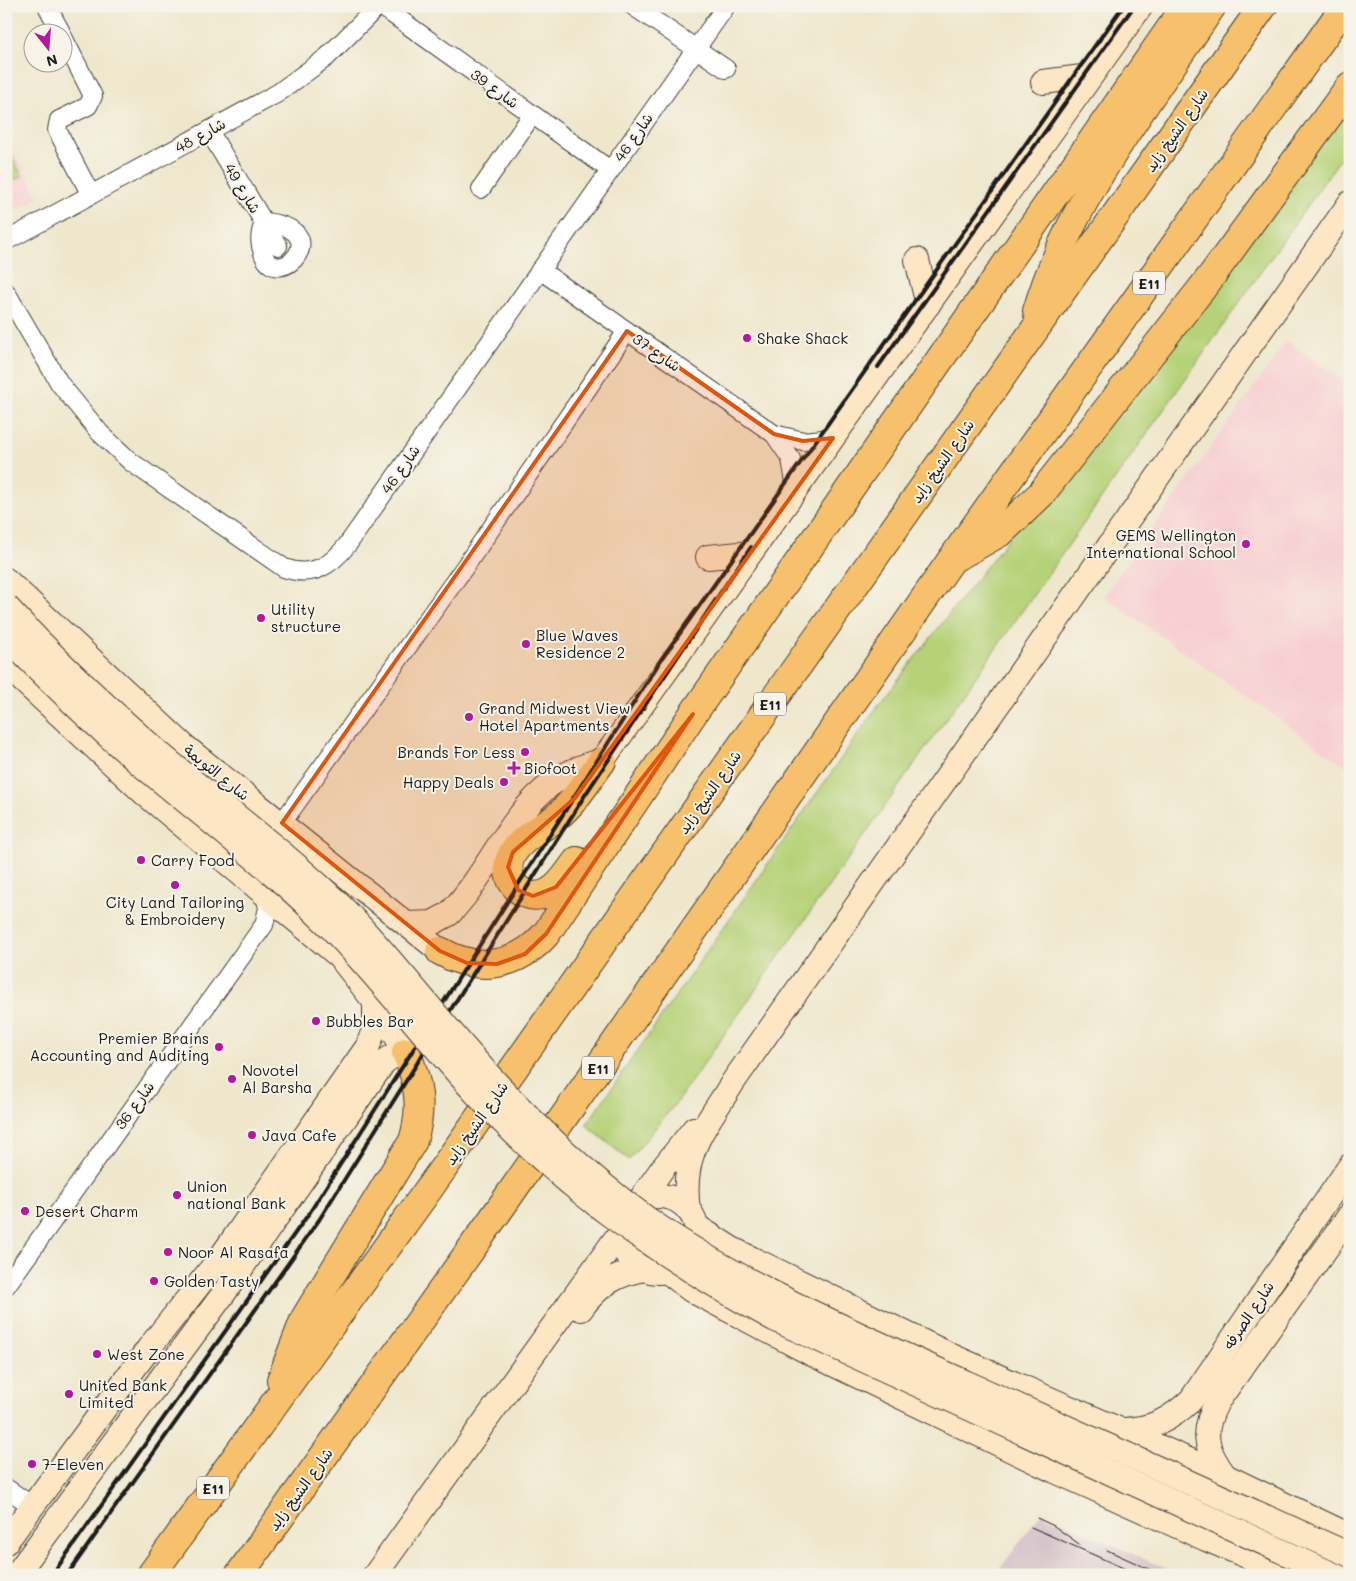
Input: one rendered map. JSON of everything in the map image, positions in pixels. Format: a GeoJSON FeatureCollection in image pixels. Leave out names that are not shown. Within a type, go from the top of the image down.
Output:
{"type":"FeatureCollection","features":[{"type":"Feature","properties":{"kind":"highway"},"geometry":{"type":"LineString","coordinates":[[440,951],[467,963],[497,964],[511,960],[536,945],[546,934],[693,714],[1186,6]]}},
{"type":"Feature","properties":{"kind":"highway"},"geometry":{"type":"LineString","coordinates":[[1029,338],[1060,248],[1089,192],[1212,6]]}},
{"type":"Feature","properties":{"kind":"highway","name":"شارع الشيخ زايد"},"geometry":{"type":"LineString","coordinates":[[151,1575],[437,1177],[1263,6]]}},
{"type":"Feature","properties":{"kind":"highway","name":"شارع الشيخ زايد"},"geometry":{"type":"LineString","coordinates":[[239,1575],[499,1210],[952,559],[1345,6]]}},
{"type":"Feature","properties":{"kind":"highway"},"geometry":{"type":"LineString","coordinates":[[952,559],[1001,532],[1041,494],[1210,278],[1350,86]]}},
{"type":"Feature","properties":{"kind":"highway"},"geometry":{"type":"LineString","coordinates":[[1325,122],[1350,97]]}},
{"type":"Feature","properties":{"kind":"highway"},"geometry":{"type":"LineString","coordinates":[[602,761],[568,807],[550,823],[530,834],[513,852],[508,867],[509,876],[518,890],[533,896],[550,892],[556,887],[693,714]]}},
{"type":"Feature","properties":{"kind":"highway"},"geometry":{"type":"LineString","coordinates":[[276,1401],[287,1359],[305,1318],[413,1141],[418,1124],[419,1088],[406,1052]]}},
{"type":"Feature","properties":{"kind":"street"},"geometry":{"type":"LineString","coordinates":[[633,6],[726,69]]}},
{"type":"Feature","properties":{"kind":"street","name":"شارع 46"},"geometry":{"type":"LineString","coordinates":[[6,292],[60,384],[86,417],[115,448],[131,462],[276,563],[293,571],[312,572],[330,564],[343,551],[726,6]]}},
{"type":"Feature","properties":{"kind":"street"},"geometry":{"type":"LineString","coordinates":[[407,924],[432,923],[449,914],[537,794],[560,776],[573,769],[602,761],[1141,6]]}},
{"type":"Feature","properties":{"kind":"street"},"geometry":{"type":"LineString","coordinates":[[48,8],[56,22]]}},
{"type":"Feature","properties":{"kind":"street","name":"شارع 39"},"geometry":{"type":"LineString","coordinates":[[372,8],[532,115],[610,170]]}},
{"type":"Feature","properties":{"kind":"street","name":"شارع 48"},"geometry":{"type":"LineString","coordinates":[[6,241],[209,131],[295,81],[332,52],[372,8]]}},
{"type":"Feature","properties":{"kind":"street"},"geometry":{"type":"LineString","coordinates":[[72,54],[93,96],[88,106],[59,120],[57,130],[91,196]]}},
{"type":"Feature","properties":{"kind":"street"},"geometry":{"type":"LineString","coordinates":[[1043,82],[1090,76]]}},
{"type":"Feature","properties":{"kind":"street"},"geometry":{"type":"LineString","coordinates":[[481,189],[532,115]]}},
{"type":"Feature","properties":{"kind":"street","name":"شارع 49"},"geometry":{"type":"LineString","coordinates":[[209,131],[278,246]]}},
{"type":"Feature","properties":{"kind":"street"},"geometry":{"type":"LineString","coordinates":[[392,1575],[584,1304],[596,1290],[610,1279],[626,1272],[656,1270],[685,1262],[691,1255],[696,1246],[685,1187],[688,1163],[697,1140],[734,1082],[1350,203]]}},
{"type":"Feature","properties":{"kind":"street"},"geometry":{"type":"LineString","coordinates":[[917,260],[928,305]]}},
{"type":"Feature","properties":{"kind":"street","name":"شارع 37"},"geometry":{"type":"LineString","coordinates":[[540,270],[774,434],[791,459],[796,488]]}},
{"type":"Feature","properties":{"kind":"street"},"geometry":{"type":"LineString","coordinates":[[282,823],[464,568],[627,331]]}},
{"type":"Feature","properties":{"kind":"street","name":"شارع 37"},"geometry":{"type":"LineString","coordinates":[[774,434],[803,441],[833,438]]}},
{"type":"Feature","properties":{"kind":"street"},"geometry":{"type":"LineString","coordinates":[[708,557],[750,553]]}},
{"type":"Feature","properties":{"kind":"street","name":"شارع الثويمة"},"geometry":{"type":"LineString","coordinates":[[6,580],[202,762],[282,823],[440,951]]}},
{"type":"Feature","properties":{"kind":"street"},"geometry":{"type":"LineString","coordinates":[[6,606],[152,746],[285,856],[343,908],[518,1106],[571,1157],[613,1192],[664,1230],[718,1264],[844,1328],[1350,1555]]}},
{"type":"Feature","properties":{"kind":"street"},"geometry":{"type":"LineString","coordinates":[[6,637],[57,688],[128,753],[286,885],[367,967],[452,1067],[531,1149],[598,1208],[654,1249],[713,1286],[774,1319],[1334,1575]]}},
{"type":"Feature","properties":{"kind":"street"},"geometry":{"type":"LineString","coordinates":[[6,665],[123,774],[294,916],[339,956],[375,1002],[406,1052],[393,1056],[384,1062],[224,1293],[16,1575]]}},
{"type":"Feature","properties":{"kind":"street"},"geometry":{"type":"LineString","coordinates":[[123,774],[144,772],[157,764],[164,751],[162,726]]}},
{"type":"Feature","properties":{"kind":"street"},"geometry":{"type":"LineString","coordinates":[[166,811],[164,788],[169,773],[182,764],[202,762]]}},
{"type":"Feature","properties":{"kind":"street"},"geometry":{"type":"LineString","coordinates":[[264,891],[268,908],[264,925]]}},
{"type":"Feature","properties":{"kind":"street"},"geometry":{"type":"LineString","coordinates":[[264,925],[280,917],[294,916]]}},
{"type":"Feature","properties":{"kind":"street","name":"شارع 36"},"geometry":{"type":"LineString","coordinates":[[6,1286],[264,925]]}},
{"type":"Feature","properties":{"kind":"street"},"geometry":{"type":"LineString","coordinates":[[6,1542],[34,1507],[148,1348],[223,1254],[368,1046],[375,1027],[375,1002]]}},
{"type":"Feature","properties":{"kind":"street"},"geometry":{"type":"LineString","coordinates":[[375,1575],[622,1230],[627,1215],[638,1203],[666,1163],[734,1082]]}},
{"type":"Feature","properties":{"kind":"street","name":"شارع الصرفه"},"geometry":{"type":"LineString","coordinates":[[1123,1430],[1156,1426],[1172,1416],[1191,1400],[1350,1166]]}},
{"type":"Feature","properties":{"kind":"street"},"geometry":{"type":"LineString","coordinates":[[638,1203],[648,1198],[670,1198],[732,1249],[945,1352],[1225,1476],[1350,1536]]}},
{"type":"Feature","properties":{"kind":"street","name":"شارع الصرفه"},"geometry":{"type":"LineString","coordinates":[[1225,1476],[1209,1448],[1206,1432],[1210,1416],[1217,1402],[1350,1215]]}},
{"type":"Feature","properties":{"kind":"street"},"geometry":{"type":"LineString","coordinates":[[622,1230],[624,1249],[636,1264],[656,1270],[810,1353],[1055,1471],[1206,1540],[1292,1575]]}},
{"type":"Feature","properties":{"kind":"street"},"geometry":{"type":"LineString","coordinates":[[6,1488],[34,1507],[37,1520],[34,1533],[6,1569]]}},
{"type":"Feature","properties":{"kind":"highlighted area"},"geometry":{"type":"Polygon","coordinates":[[[627,331],[774,434],[803,441],[833,438],[575,798],[513,852],[508,867],[518,890],[533,896],[556,887],[693,714],[546,934],[525,954],[497,964],[467,963],[440,951],[282,823],[627,331]]]}},
{"type":"Feature","properties":{"kind":"shaded area"},"geometry":{"type":"Polygon","coordinates":[[[6,138],[39,198],[6,215],[6,138]]]}},
{"type":"Feature","properties":{"kind":"shaded area","name":"GEMS Wellington International School"},"geometry":{"type":"Polygon","coordinates":[[[1287,341],[1350,386],[1350,769],[1104,596],[1287,341]]]}},
{"type":"Feature","properties":{"kind":"shaded area"},"geometry":{"type":"Polygon","coordinates":[[[1041,1513],[1180,1575],[995,1575],[1041,1513]]]}},
{"type":"Feature","properties":{"kind":"green space"},"geometry":{"type":"Polygon","coordinates":[[[1350,102],[1350,145],[676,1103],[629,1160],[586,1125],[879,704],[1350,102]]]}},
{"type":"Feature","properties":{"kind":"green space"},"geometry":{"type":"Polygon","coordinates":[[[6,146],[22,176],[6,184],[6,146]]]}},
{"type":"Feature","properties":{"kind":"tram line"},"geometry":{"type":"LineString","coordinates":[[1037,1518],[1054,1526],[1079,1544]]}},
{"type":"Feature","properties":{"kind":"tram line"},"geometry":{"type":"LineString","coordinates":[[1031,1527],[1139,1575]]}},
{"type":"Feature","properties":{"kind":"tram line"},"geometry":{"type":"LineString","coordinates":[[1107,1550],[1162,1575]]}},
{"type":"Feature","properties":{"kind":"railway"},"geometry":{"type":"LineString","coordinates":[[52,1575],[310,1212],[661,660],[1123,6]]}},
{"type":"Feature","properties":{"kind":"railway"},"geometry":{"type":"LineString","coordinates":[[878,367],[1134,6]]}},
{"type":"Feature","properties":{"kind":"railway"},"geometry":{"type":"LineString","coordinates":[[67,1575],[319,1220],[585,795],[751,547]]}},
{"type":"Feature","properties":{"kind":"place","name":"Shake Shack"},"geometry":{"type":"Point","coordinates":[747,338]}},
{"type":"Feature","properties":{"kind":"place","name":"GEMS Wellington International School"},"geometry":{"type":"Point","coordinates":[1246,544]}},
{"type":"Feature","properties":{"kind":"place","name":"Utility structure"},"geometry":{"type":"Point","coordinates":[261,618]}},
{"type":"Feature","properties":{"kind":"place","name":"Blue Waves Residence 2"},"geometry":{"type":"Point","coordinates":[526,644]}},
{"type":"Feature","properties":{"kind":"place","name":"Grand Midwest View Hotel Apartments"},"geometry":{"type":"Point","coordinates":[469,717]}},
{"type":"Feature","properties":{"kind":"place","name":"Brands For Less"},"geometry":{"type":"Point","coordinates":[525,752]}},
{"type":"Feature","properties":{"kind":"place","name":"Biofoot"},"geometry":{"type":"Point","coordinates":[514,768]}},
{"type":"Feature","properties":{"kind":"place","name":"Happy Deals"},"geometry":{"type":"Point","coordinates":[504,782]}},
{"type":"Feature","properties":{"kind":"place","name":"Carry Food"},"geometry":{"type":"Point","coordinates":[141,860]}},
{"type":"Feature","properties":{"kind":"place","name":"City Land Tailoring & Embroidery"},"geometry":{"type":"Point","coordinates":[175,885]}},
{"type":"Feature","properties":{"kind":"place","name":"Bubbles Bar"},"geometry":{"type":"Point","coordinates":[316,1021]}},
{"type":"Feature","properties":{"kind":"place","name":"Premier Brains Accounting and Auditing"},"geometry":{"type":"Point","coordinates":[219,1047]}},
{"type":"Feature","properties":{"kind":"place","name":"Novotel Al Barsha"},"geometry":{"type":"Point","coordinates":[232,1079]}},
{"type":"Feature","properties":{"kind":"place","name":"Java Cafe"},"geometry":{"type":"Point","coordinates":[252,1135]}},
{"type":"Feature","properties":{"kind":"place","name":"Union national Bank"},"geometry":{"type":"Point","coordinates":[177,1195]}},
{"type":"Feature","properties":{"kind":"place","name":"Desert Charm"},"geometry":{"type":"Point","coordinates":[25,1211]}},
{"type":"Feature","properties":{"kind":"place","name":"Noor Al Rasafa"},"geometry":{"type":"Point","coordinates":[168,1252]}},
{"type":"Feature","properties":{"kind":"place","name":"Golden Tasty"},"geometry":{"type":"Point","coordinates":[154,1281]}},
{"type":"Feature","properties":{"kind":"place","name":"West Zone"},"geometry":{"type":"Point","coordinates":[97,1354]}},
{"type":"Feature","properties":{"kind":"place","name":"United Bank Limited"},"geometry":{"type":"Point","coordinates":[69,1394]}},
{"type":"Feature","properties":{"kind":"place","name":"7-Eleven"},"geometry":{"type":"Point","coordinates":[32,1464]}}]}
